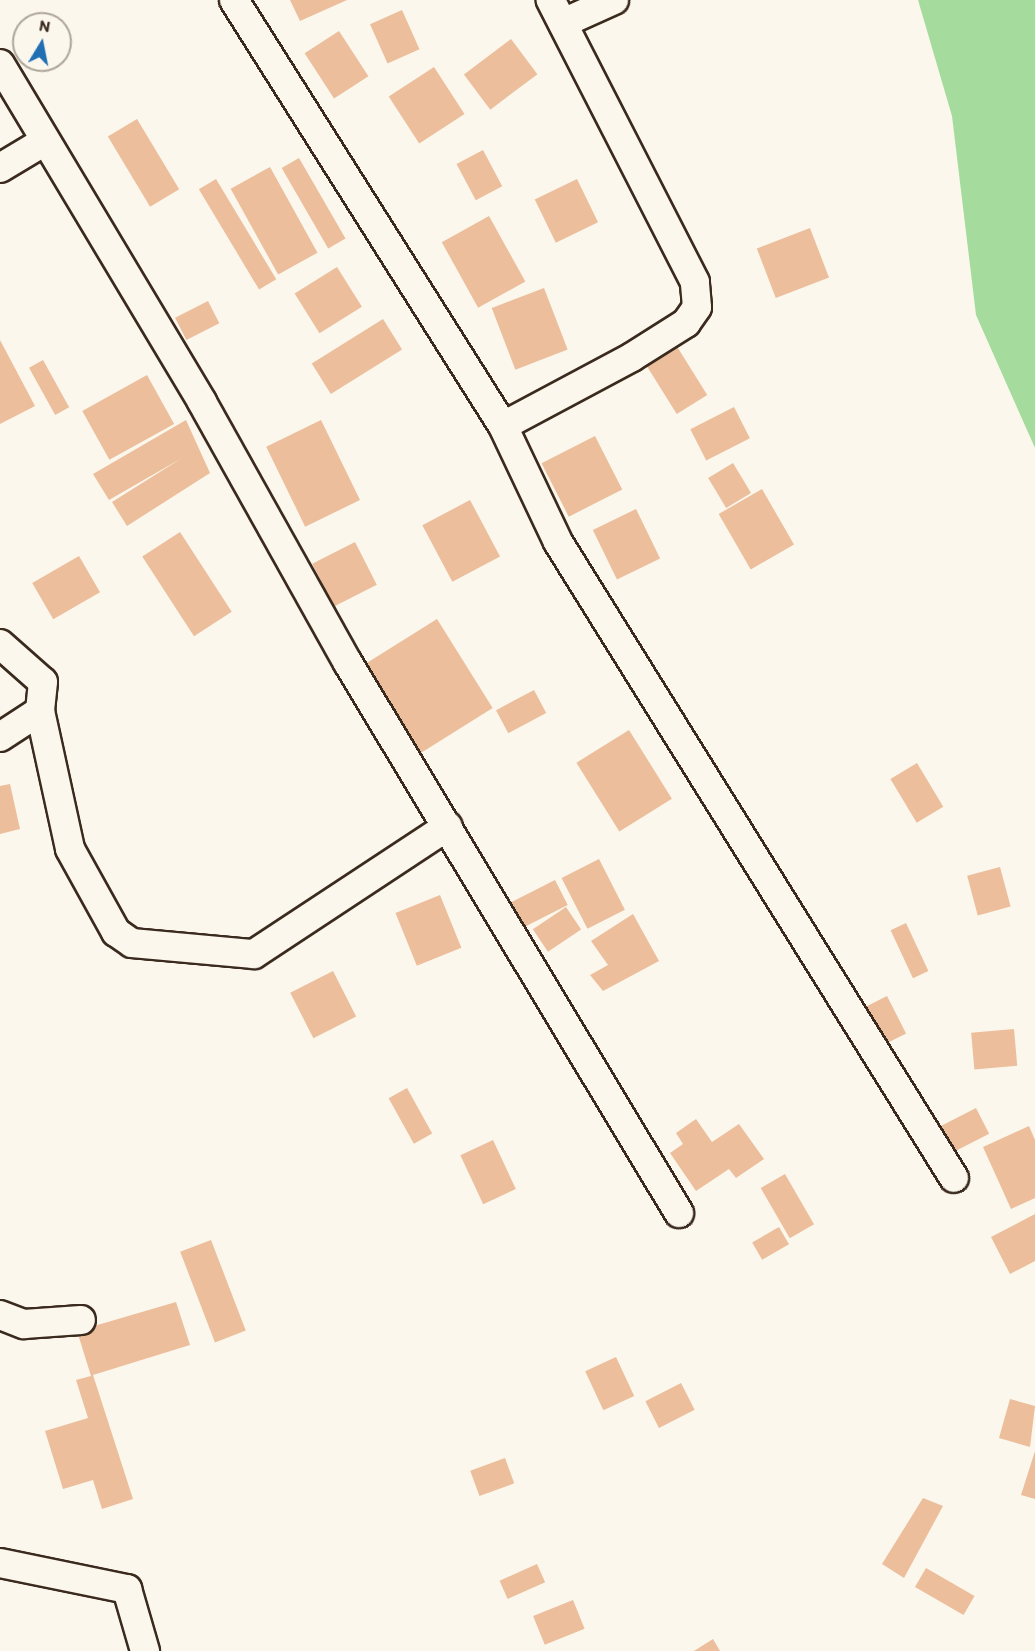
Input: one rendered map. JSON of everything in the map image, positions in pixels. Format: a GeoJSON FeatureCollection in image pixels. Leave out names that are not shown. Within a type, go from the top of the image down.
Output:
{"type":"FeatureCollection","features":[{"type":"Feature","properties":{"kind":"street"},"geometry":{"type":"LineString","coordinates":[[234,0],[503,426],[558,542],[954,1178]]}},
{"type":"Feature","properties":{"kind":"street"},"geometry":{"type":"LineString","coordinates":[[503,426],[632,357],[686,323],[697,308],[695,282],[557,11],[614,0]]}},
{"type":"Feature","properties":{"kind":"street"},"geometry":{"type":"LineString","coordinates":[[0,64],[448,826],[679,1213]]}},
{"type":"Feature","properties":{"kind":"street"},"geometry":{"type":"LineString","coordinates":[[0,168],[45,141]]}},
{"type":"Feature","properties":{"kind":"street"},"geometry":{"type":"LineString","coordinates":[[0,644],[43,682],[40,711],[70,849],[117,932],[132,943],[254,954],[448,826]]}},
{"type":"Feature","properties":{"kind":"street"},"geometry":{"type":"LineString","coordinates":[[0,737],[40,711]]}},
{"type":"Feature","properties":{"kind":"street"},"geometry":{"type":"LineString","coordinates":[[0,1315],[24,1324],[81,1320]]}},
{"type":"Feature","properties":{"kind":"street"},"geometry":{"type":"LineString","coordinates":[[0,1563],[127,1589],[145,1651]]}},
{"type":"Feature","properties":{"kind":"green space"},"geometry":{"type":"Polygon","coordinates":[[[918,0],[1035,0],[1035,448],[976,315],[952,116],[918,0]]]}},
{"type":"Feature","properties":{"kind":"building"},"geometry":{"type":"Polygon","coordinates":[[[290,0],[347,0],[300,21],[290,0]]]}},
{"type":"Feature","properties":{"kind":"building"},"geometry":{"type":"Polygon","coordinates":[[[402,10],[419,49],[388,64],[370,24],[402,10]]]}},
{"type":"Feature","properties":{"kind":"building"},"geometry":{"type":"Polygon","coordinates":[[[339,31],[368,76],[334,99],[305,53],[339,31]]]}},
{"type":"Feature","properties":{"kind":"building"},"geometry":{"type":"Polygon","coordinates":[[[511,39],[537,74],[490,110],[464,75],[511,39]]]}},
{"type":"Feature","properties":{"kind":"building"},"geometry":{"type":"Polygon","coordinates":[[[434,67],[464,114],[419,143],[389,96],[434,67]]]}},
{"type":"Feature","properties":{"kind":"building"},"geometry":{"type":"Polygon","coordinates":[[[137,119],[179,189],[150,207],[108,137],[137,119]]]}},
{"type":"Feature","properties":{"kind":"building"},"geometry":{"type":"Polygon","coordinates":[[[483,150],[502,186],[476,200],[457,164],[483,150]]]}},
{"type":"Feature","properties":{"kind":"building"},"geometry":{"type":"Polygon","coordinates":[[[299,158],[346,239],[328,249],[282,168],[299,158]]]}},
{"type":"Feature","properties":{"kind":"building"},"geometry":{"type":"Polygon","coordinates":[[[270,167],[318,253],[278,275],[231,189],[270,167]]]}},
{"type":"Feature","properties":{"kind":"building"},"geometry":{"type":"Polygon","coordinates":[[[216,179],[276,279],[259,290],[199,189],[216,179]]]}},
{"type":"Feature","properties":{"kind":"building"},"geometry":{"type":"Polygon","coordinates":[[[577,179],[598,222],[556,243],[535,200],[577,179]]]}},
{"type":"Feature","properties":{"kind":"building"},"geometry":{"type":"Polygon","coordinates":[[[489,216],[525,282],[478,308],[442,242],[489,216]]]}},
{"type":"Feature","properties":{"kind":"building"},"geometry":{"type":"Polygon","coordinates":[[[810,228],[829,277],[776,298],[757,248],[810,228]]]}},
{"type":"Feature","properties":{"kind":"building"},"geometry":{"type":"Polygon","coordinates":[[[337,267],[362,307],[320,333],[295,293],[337,267]]]}},
{"type":"Feature","properties":{"kind":"building"},"geometry":{"type":"Polygon","coordinates":[[[544,288],[568,350],[515,370],[492,308],[544,288]]]}},
{"type":"Feature","properties":{"kind":"building"},"geometry":{"type":"Polygon","coordinates":[[[208,301],[219,323],[186,340],[175,318],[208,301]]]}},
{"type":"Feature","properties":{"kind":"building"},"geometry":{"type":"Polygon","coordinates":[[[383,319],[402,350],[331,394],[312,364],[383,319]]]}},
{"type":"Feature","properties":{"kind":"building"},"geometry":{"type":"Polygon","coordinates":[[[0,340],[35,406],[0,424],[0,340]]]}},
{"type":"Feature","properties":{"kind":"building"},"geometry":{"type":"Polygon","coordinates":[[[676,345],[707,395],[677,414],[645,364],[676,345]]]}},
{"type":"Feature","properties":{"kind":"building"},"geometry":{"type":"Polygon","coordinates":[[[43,360],[69,407],[55,415],[29,368],[43,360]]]}},
{"type":"Feature","properties":{"kind":"building"},"geometry":{"type":"Polygon","coordinates":[[[147,375],[174,424],[109,460],[82,411],[147,375]]]}},
{"type":"Feature","properties":{"kind":"building"},"geometry":{"type":"Polygon","coordinates":[[[734,407],[750,438],[706,460],[690,429],[734,407]]]}},
{"type":"Feature","properties":{"kind":"building"},"geometry":{"type":"Polygon","coordinates":[[[186,420],[210,473],[127,526],[112,502],[182,458],[109,500],[93,474],[186,420]]]}},
{"type":"Feature","properties":{"kind":"building"},"geometry":{"type":"Polygon","coordinates":[[[321,420],[360,500],[305,527],[266,447],[321,420]]]}},
{"type":"Feature","properties":{"kind":"building"},"geometry":{"type":"Polygon","coordinates":[[[595,436],[622,489],[569,517],[542,463],[595,436]]]}},
{"type":"Feature","properties":{"kind":"building"},"geometry":{"type":"Polygon","coordinates":[[[733,463],[751,493],[726,508],[708,478],[733,463]]]}},
{"type":"Feature","properties":{"kind":"building"},"geometry":{"type":"Polygon","coordinates":[[[762,489],[794,544],[751,569],[719,514],[762,489]]]}},
{"type":"Feature","properties":{"kind":"building"},"geometry":{"type":"Polygon","coordinates":[[[470,500],[500,557],[452,582],[422,525],[470,500]]]}},
{"type":"Feature","properties":{"kind":"building"},"geometry":{"type":"Polygon","coordinates":[[[636,509],[660,558],[617,579],[593,530],[636,509]]]}},
{"type":"Feature","properties":{"kind":"building"},"geometry":{"type":"Polygon","coordinates":[[[180,532],[232,612],[194,636],[142,557],[180,532]]]}},
{"type":"Feature","properties":{"kind":"building"},"geometry":{"type":"Polygon","coordinates":[[[355,542],[377,585],[334,607],[312,564],[355,542]]]}},
{"type":"Feature","properties":{"kind":"building"},"geometry":{"type":"Polygon","coordinates":[[[79,556],[100,592],[53,619],[32,583],[79,556]]]}},
{"type":"Feature","properties":{"kind":"building"},"geometry":{"type":"Polygon","coordinates":[[[437,619],[493,708],[418,755],[362,666],[437,619]]]}},
{"type":"Feature","properties":{"kind":"building"},"geometry":{"type":"Polygon","coordinates":[[[534,690],[546,713],[508,733],[496,710],[534,690]]]}},
{"type":"Feature","properties":{"kind":"building"},"geometry":{"type":"Polygon","coordinates":[[[629,730],[672,799],[619,832],[576,763],[629,730]]]}},
{"type":"Feature","properties":{"kind":"building"},"geometry":{"type":"Polygon","coordinates":[[[917,763],[943,807],[917,823],[890,779],[917,763]]]}},
{"type":"Feature","properties":{"kind":"building"},"geometry":{"type":"Polygon","coordinates":[[[10,784],[20,829],[0,834],[0,786],[10,784]]]}},
{"type":"Feature","properties":{"kind":"building"},"geometry":{"type":"Polygon","coordinates":[[[599,859],[625,910],[587,929],[562,878],[599,859]]]}},
{"type":"Feature","properties":{"kind":"building"},"geometry":{"type":"Polygon","coordinates":[[[1000,867],[1011,907],[978,915],[967,876],[1000,867]]]}},
{"type":"Feature","properties":{"kind":"building"},"geometry":{"type":"Polygon","coordinates":[[[555,880],[568,905],[521,929],[509,904],[555,880]]]}},
{"type":"Feature","properties":{"kind":"building"},"geometry":{"type":"Polygon","coordinates":[[[440,895],[461,948],[417,966],[395,913],[440,895]]]}},
{"type":"Feature","properties":{"kind":"building"},"geometry":{"type":"Polygon","coordinates":[[[566,907],[581,929],[548,952],[533,929],[566,907]]]}},
{"type":"Feature","properties":{"kind":"building"},"geometry":{"type":"Polygon","coordinates":[[[633,914],[659,961],[603,991],[590,975],[608,965],[591,941],[633,914]]]}},
{"type":"Feature","properties":{"kind":"building"},"geometry":{"type":"Polygon","coordinates":[[[906,923],[928,971],[913,978],[891,930],[906,923]]]}},
{"type":"Feature","properties":{"kind":"building"},"geometry":{"type":"Polygon","coordinates":[[[333,971],[356,1016],[313,1038],[290,993],[333,971]]]}},
{"type":"Feature","properties":{"kind":"building"},"geometry":{"type":"Polygon","coordinates":[[[887,996],[906,1033],[879,1047],[860,1010],[887,996]]]}},
{"type":"Feature","properties":{"kind":"building"},"geometry":{"type":"Polygon","coordinates":[[[1014,1029],[1017,1066],[974,1070],[971,1033],[1014,1029]]]}},
{"type":"Feature","properties":{"kind":"building"},"geometry":{"type":"Polygon","coordinates":[[[407,1088],[432,1133],[414,1144],[389,1098],[407,1088]]]}},
{"type":"Feature","properties":{"kind":"building"},"geometry":{"type":"Polygon","coordinates":[[[976,1108],[989,1134],[954,1152],[940,1126],[976,1108]]]}},
{"type":"Feature","properties":{"kind":"building"},"geometry":{"type":"Polygon","coordinates":[[[696,1119],[712,1142],[739,1124],[764,1159],[736,1178],[729,1169],[696,1191],[670,1153],[683,1144],[676,1133],[696,1119]]]}},
{"type":"Feature","properties":{"kind":"building"},"geometry":{"type":"Polygon","coordinates":[[[1029,1126],[1035,1140],[1035,1198],[1011,1209],[983,1147],[1029,1126]]]}},
{"type":"Feature","properties":{"kind":"building"},"geometry":{"type":"Polygon","coordinates":[[[493,1140],[516,1189],[483,1204],[460,1155],[493,1140]]]}},
{"type":"Feature","properties":{"kind":"building"},"geometry":{"type":"Polygon","coordinates":[[[785,1174],[814,1224],[790,1238],[761,1188],[785,1174]]]}},
{"type":"Feature","properties":{"kind":"building"},"geometry":{"type":"Polygon","coordinates":[[[1035,1214],[1035,1261],[1010,1274],[991,1237],[1035,1214]]]}},
{"type":"Feature","properties":{"kind":"building"},"geometry":{"type":"Polygon","coordinates":[[[779,1227],[789,1244],[762,1260],[752,1242],[779,1227]]]}},
{"type":"Feature","properties":{"kind":"building"},"geometry":{"type":"Polygon","coordinates":[[[211,1240],[246,1331],[215,1342],[180,1252],[211,1240]]]}},
{"type":"Feature","properties":{"kind":"building"},"geometry":{"type":"Polygon","coordinates":[[[176,1302],[190,1345],[93,1375],[133,1499],[102,1509],[93,1480],[63,1489],[45,1431],[88,1418],[76,1380],[91,1376],[77,1331],[176,1302]]]}},
{"type":"Feature","properties":{"kind":"building"},"geometry":{"type":"Polygon","coordinates":[[[616,1357],[634,1396],[603,1410],[585,1371],[616,1357]]]}},
{"type":"Feature","properties":{"kind":"building"},"geometry":{"type":"Polygon","coordinates":[[[681,1383],[695,1410],[659,1428],[645,1401],[681,1383]]]}},
{"type":"Feature","properties":{"kind":"building"},"geometry":{"type":"Polygon","coordinates":[[[1010,1399],[1035,1406],[1030,1447],[999,1438],[1010,1399]]]}},
{"type":"Feature","properties":{"kind":"building"},"geometry":{"type":"Polygon","coordinates":[[[1035,1451],[1035,1499],[1021,1495],[1035,1451]]]}},
{"type":"Feature","properties":{"kind":"building"},"geometry":{"type":"Polygon","coordinates":[[[505,1458],[514,1483],[479,1496],[470,1471],[505,1458]]]}},
{"type":"Feature","properties":{"kind":"building"},"geometry":{"type":"Polygon","coordinates":[[[923,1498],[943,1506],[904,1578],[882,1564],[923,1498]]]}},
{"type":"Feature","properties":{"kind":"building"},"geometry":{"type":"Polygon","coordinates":[[[537,1564],[545,1582],[508,1599],[500,1581],[537,1564]]]}},
{"type":"Feature","properties":{"kind":"building"},"geometry":{"type":"Polygon","coordinates":[[[926,1568],[974,1596],[963,1615],[915,1587],[926,1568]]]}},
{"type":"Feature","properties":{"kind":"building"},"geometry":{"type":"Polygon","coordinates":[[[573,1600],[585,1629],[545,1645],[533,1616],[573,1600]]]}},
{"type":"Feature","properties":{"kind":"building"},"geometry":{"type":"Polygon","coordinates":[[[713,1639],[720,1651],[694,1651],[713,1639]]]}}]}
